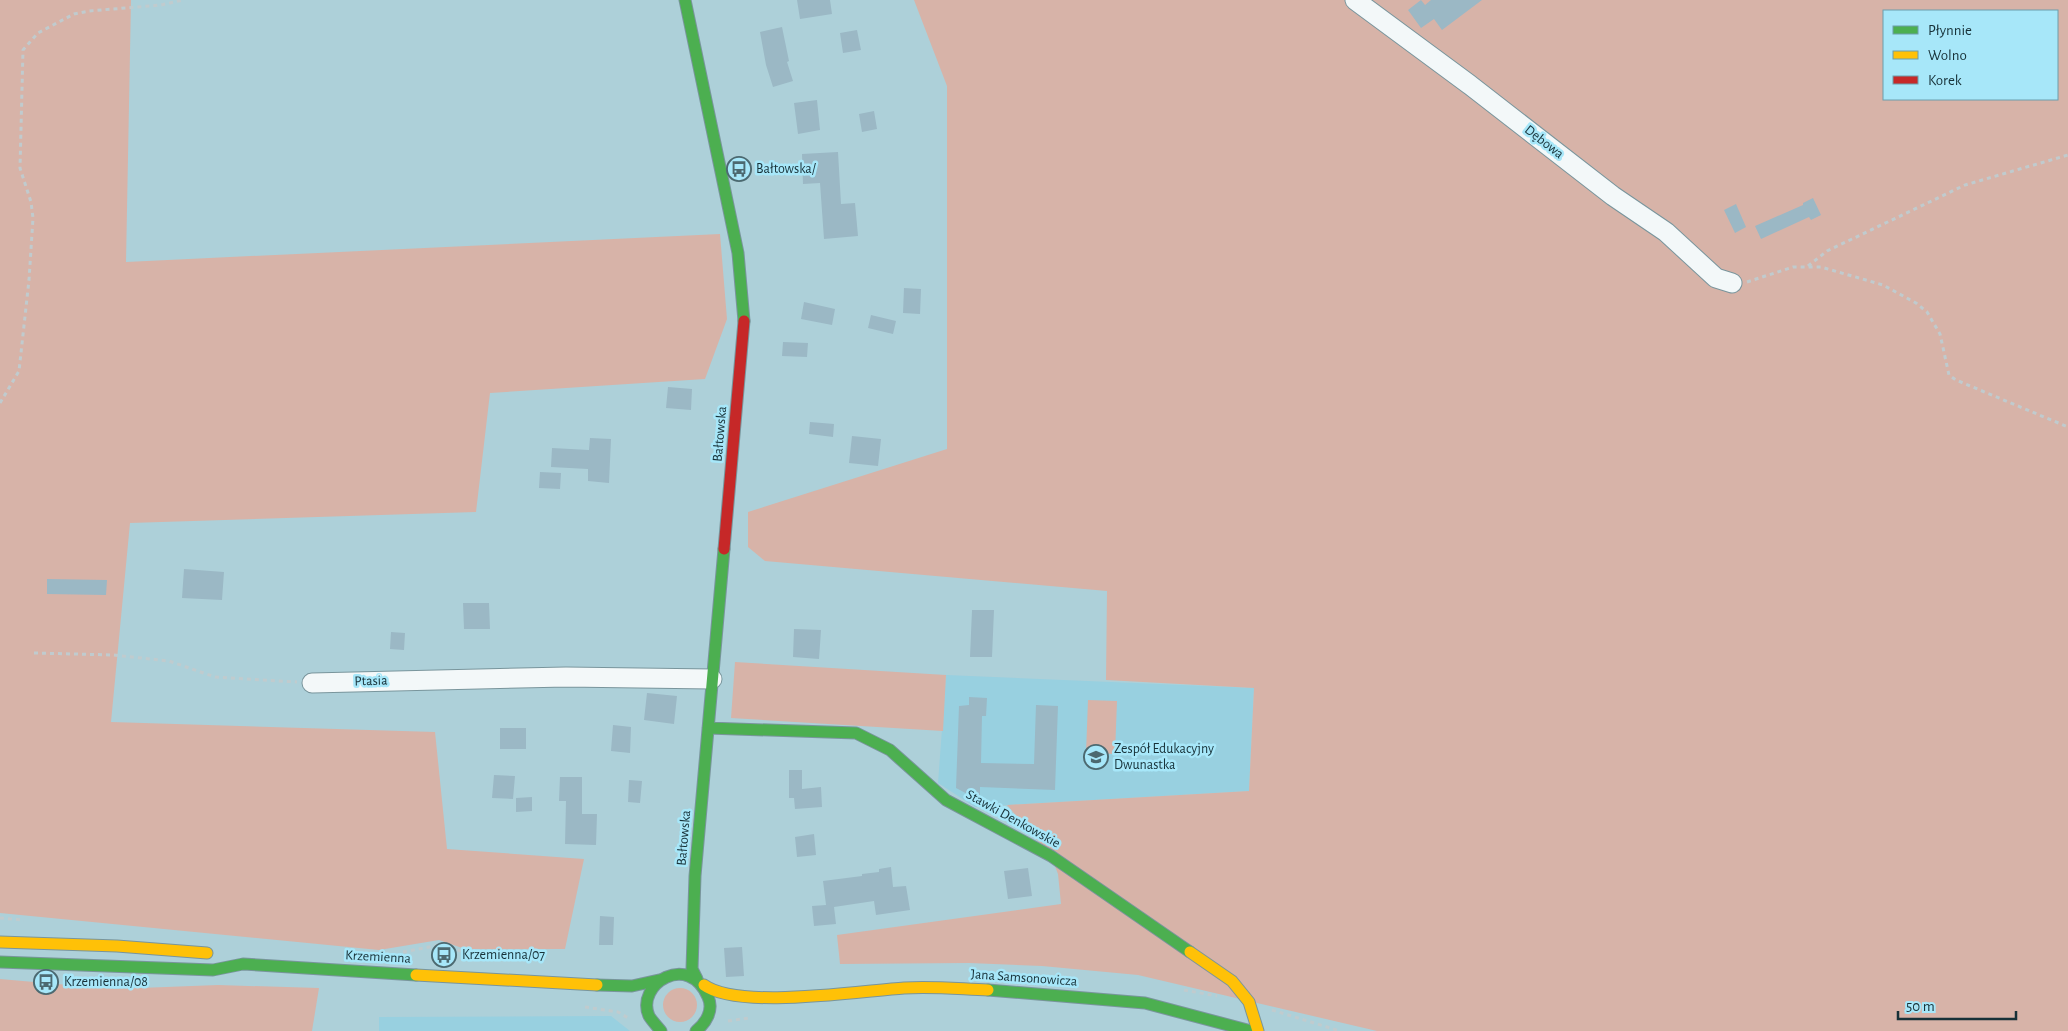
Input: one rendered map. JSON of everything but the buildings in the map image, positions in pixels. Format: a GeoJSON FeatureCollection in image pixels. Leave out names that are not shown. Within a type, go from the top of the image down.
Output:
{"type":"FeatureCollection","features":[{"type":"Feature","properties":{"kind":"main road","name":"Bałtowska"},"geometry":{"type":"LineString","coordinates":[[685,0],[738,253],[744,325],[695,876],[692,970],[710,1004],[699,1029]]}},
{"type":"Feature","properties":{"kind":"main road","name":"Stawki Denkowskie"},"geometry":{"type":"LineString","coordinates":[[708,728],[856,733],[890,750],[946,800],[1051,856],[1232,981],[1249,1002],[1258,1031]]}},
{"type":"Feature","properties":{"kind":"main road","name":"Bałtowska"},"geometry":{"type":"LineString","coordinates":[[680,933],[695,876]]}},
{"type":"Feature","properties":{"kind":"main road","name":"Krzemienna"},"geometry":{"type":"LineString","coordinates":[[0,942],[117,946],[214,954],[244,964]]}},
{"type":"Feature","properties":{"kind":"main road","name":"Krzemienna"},"geometry":{"type":"LineString","coordinates":[[0,962],[213,970],[244,964],[570,985],[632,986],[667,974],[688,974],[700,982]]}},
{"type":"Feature","properties":{"kind":"main road"},"geometry":{"type":"LineString","coordinates":[[649,1016],[648,996],[667,974]]}},
{"type":"Feature","properties":{"kind":"main road","name":"Jana Samsonowicza"},"geometry":{"type":"LineString","coordinates":[[700,982],[712,991],[727,994],[791,998]]}},
{"type":"Feature","properties":{"kind":"main road","name":"Krzemienna"},"geometry":{"type":"LineString","coordinates":[[570,985],[606,997]]}},
{"type":"Feature","properties":{"kind":"main road","name":"Jana Samsonowicza"},"geometry":{"type":"LineString","coordinates":[[748,1008],[791,998],[906,988],[1012,990],[1146,1003],[1251,1031]]}},
{"type":"Feature","properties":{"kind":"main road"},"geometry":{"type":"LineString","coordinates":[[634,1006],[649,1016],[661,1031]]}},
{"type":"Feature","properties":{"kind":"main road"},"geometry":{"type":"LineString","coordinates":[[699,1029],[715,1015],[722,1013]]}},
{"type":"Feature","properties":{"kind":"street","name":"Dębowa"},"geometry":{"type":"LineString","coordinates":[[1355,0],[1470,85],[1613,196],[1666,232],[1716,278],[1732,283]]}},
{"type":"Feature","properties":{"kind":"street","name":"Ptasia"},"geometry":{"type":"LineString","coordinates":[[312,683],[566,677],[712,679]]}},
{"type":"Feature","properties":{"kind":"path"},"geometry":{"type":"LineString","coordinates":[[0,403],[19,371],[29,280],[33,218],[31,202],[20,168],[23,50],[38,33],[74,14],[161,5],[183,0]]}},
{"type":"Feature","properties":{"kind":"path"},"geometry":{"type":"LineString","coordinates":[[1808,266],[1827,252],[1965,185],[2068,155]]}},
{"type":"Feature","properties":{"kind":"path"},"geometry":{"type":"LineString","coordinates":[[1732,283],[1745,283],[1779,270],[1820,266],[1883,285],[1916,303],[1927,312],[1940,334],[1949,375],[1956,380],[2068,427]]}},
{"type":"Feature","properties":{"kind":"path"},"geometry":{"type":"LineString","coordinates":[[34,653],[113,655],[168,661],[215,677],[312,683]]}},
{"type":"Feature","properties":{"kind":"shaded area"},"geometry":{"type":"Polygon","coordinates":[[[0,0],[131,0],[126,262],[720,234],[727,319],[705,379],[490,393],[476,512],[130,523],[111,722],[435,732],[447,849],[584,859],[565,949],[465,949],[439,940],[379,950],[0,913],[0,0]]]}},
{"type":"Feature","properties":{"kind":"shaded area"},"geometry":{"type":"Polygon","coordinates":[[[914,0],[2068,0],[2068,1031],[1377,1031],[1138,975],[1042,966],[969,963],[840,964],[837,935],[1061,904],[1058,874],[1051,856],[1007,805],[1249,791],[1254,688],[1106,680],[1107,591],[765,561],[748,547],[748,512],[947,449],[947,86],[914,0]]]}},
{"type":"Feature","properties":{"kind":"shaded area"},"geometry":{"type":"Polygon","coordinates":[[[735,662],[946,675],[943,731],[731,718],[735,662]]]}},
{"type":"Feature","properties":{"kind":"shaded area","name":"Zespół Edukacyjny Dwunastka"},"geometry":{"type":"Polygon","coordinates":[[[946,675],[1254,688],[1249,791],[975,807],[938,783],[946,675]]]}},
{"type":"Feature","properties":{"kind":"shaded area"},"geometry":{"type":"Polygon","coordinates":[[[1088,700],[1117,701],[1115,754],[1086,753],[1088,700]]]}},
{"type":"Feature","properties":{"kind":"shaded area"},"geometry":{"type":"Polygon","coordinates":[[[0,979],[114,989],[218,985],[319,988],[312,1031],[0,1031],[0,979]]]}},
{"type":"Feature","properties":{"kind":"shaded area"},"geometry":{"type":"Polygon","coordinates":[[[680,988],[687,989],[692,993],[696,998],[696,1012],[692,1017],[687,1021],[680,1022],[673,1021],[668,1017],[664,1012],[663,1005],[664,998],[668,993],[673,989],[680,988]]]}},
{"type":"Feature","properties":{"kind":"shaded area"},"geometry":{"type":"Polygon","coordinates":[[[611,1016],[630,1031],[379,1031],[379,1017],[611,1016]]]}},
{"type":"Feature","properties":{"kind":"traffic: fast"},"geometry":{"type":"LineString","coordinates":[[685,0],[738,253],[744,321]]}},
{"type":"Feature","properties":{"kind":"traffic: fast"},"geometry":{"type":"LineString","coordinates":[[697,979],[692,969],[695,876],[724,549]]}},
{"type":"Feature","properties":{"kind":"traffic: fast"},"geometry":{"type":"LineString","coordinates":[[708,728],[856,733],[890,750],[946,800],[1051,856],[1190,952]]}},
{"type":"Feature","properties":{"kind":"traffic: fast"},"geometry":{"type":"LineString","coordinates":[[0,962],[213,970],[243,964],[416,975]]}},
{"type":"Feature","properties":{"kind":"traffic: fast"},"geometry":{"type":"LineString","coordinates":[[661,1031],[649,1016],[647,1004],[650,993],[666,977],[677,974],[689,976],[699,983],[710,1002],[708,1016],[696,1031]]}},
{"type":"Feature","properties":{"kind":"traffic: fast"},"geometry":{"type":"LineString","coordinates":[[597,985],[632,986],[659,980]]}},
{"type":"Feature","properties":{"kind":"traffic: fast"},"geometry":{"type":"LineString","coordinates":[[988,990],[1145,1003],[1251,1031]]}},
{"type":"Feature","properties":{"kind":"traffic: slow"},"geometry":{"type":"LineString","coordinates":[[0,942],[117,946],[207,953]]}},
{"type":"Feature","properties":{"kind":"traffic: slow"},"geometry":{"type":"LineString","coordinates":[[1190,952],[1232,981],[1249,1002],[1258,1031]]}},
{"type":"Feature","properties":{"kind":"traffic: slow"},"geometry":{"type":"LineString","coordinates":[[416,975],[597,985]]}},
{"type":"Feature","properties":{"kind":"traffic: slow"},"geometry":{"type":"LineString","coordinates":[[704,985],[721,992],[770,998],[830,995],[914,987],[988,990]]}},
{"type":"Feature","properties":{"kind":"traffic: jam"},"geometry":{"type":"LineString","coordinates":[[724,549],[744,321]]}},
{"type":"Feature","properties":{"kind":"place","name":"Bałtowska/"},"geometry":{"type":"Point","coordinates":[739,169]}},
{"type":"Feature","properties":{"kind":"place","name":"Zespół Edukacyjny Dwunastka"},"geometry":{"type":"Point","coordinates":[1096,757]}},
{"type":"Feature","properties":{"kind":"place","name":"Krzemienna/07"},"geometry":{"type":"Point","coordinates":[444,955]}},
{"type":"Feature","properties":{"kind":"place","name":"Krzemienna/08"},"geometry":{"type":"Point","coordinates":[46,982]}}]}
